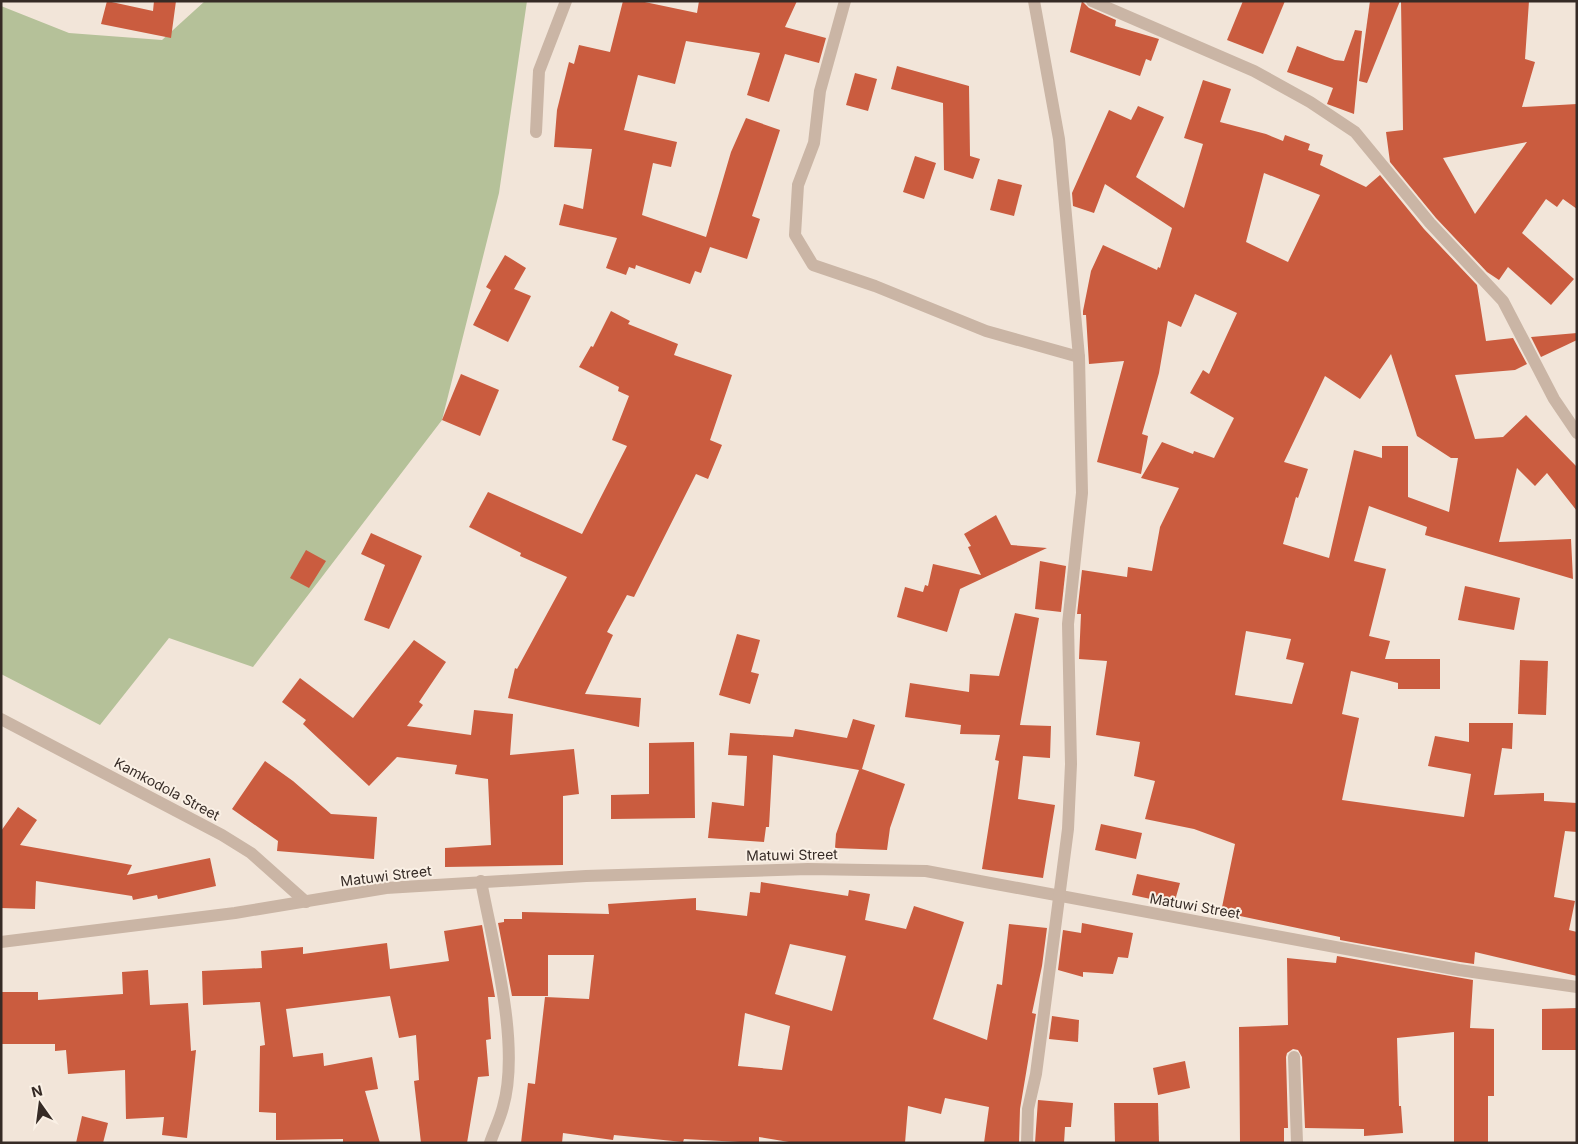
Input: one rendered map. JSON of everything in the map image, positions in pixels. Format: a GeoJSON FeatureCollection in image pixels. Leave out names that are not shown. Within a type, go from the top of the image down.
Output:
{"type":"FeatureCollection","features":[{"type":"Feature","properties":{"kind":"street"},"geometry":{"type":"LineString","coordinates":[[536,132],[540,71],[566,1]]}},
{"type":"Feature","properties":{"kind":"street"},"geometry":{"type":"LineString","coordinates":[[845,1],[820,91],[814,143],[798,185],[795,235],[812,265],[875,286],[986,330],[1079,357]]}},
{"type":"Feature","properties":{"kind":"street"},"geometry":{"type":"LineString","coordinates":[[1028,1143],[1028,1109],[1036,1074],[1068,829],[1071,764],[1068,624],[1082,493],[1079,357],[1059,139],[1034,1]]}},
{"type":"Feature","properties":{"kind":"street"},"geometry":{"type":"LineString","coordinates":[[1092,1],[1254,71],[1310,102],[1355,132],[1430,223],[1504,301],[1554,399],[1577,433]]}},
{"type":"Feature","properties":{"kind":"street","name":"Kamkodola Street"},"geometry":{"type":"LineString","coordinates":[[1,719],[222,835],[251,853],[306,902]]}},
{"type":"Feature","properties":{"kind":"street","name":"Matuwi Street"},"geometry":{"type":"LineString","coordinates":[[1,942],[306,902],[386,888],[534,877],[808,868],[926,870],[1450,968],[1577,987]]}},
{"type":"Feature","properties":{"kind":"street"},"geometry":{"type":"LineString","coordinates":[[481,882],[503,1000],[509,1064],[504,1106],[490,1143]]}},
{"type":"Feature","properties":{"kind":"street"},"geometry":{"type":"LineString","coordinates":[[1294,1056],[1297,1143]]}},
{"type":"Feature","properties":{"kind":"green space"},"geometry":{"type":"Polygon","coordinates":[[[205,1],[527,1],[499,193],[442,420],[253,667],[169,638],[100,725],[1,674],[1,6],[69,33],[162,40],[205,1]]]}},
{"type":"Feature","properties":{"kind":"building"},"geometry":{"type":"Polygon","coordinates":[[[107,1],[153,11],[154,1],[176,1],[171,38],[101,24],[107,1]]]}},
{"type":"Feature","properties":{"kind":"building"},"geometry":{"type":"Polygon","coordinates":[[[623,1],[640,1],[697,13],[699,1],[797,1],[785,27],[826,38],[819,63],[785,54],[769,102],[747,95],[760,53],[686,41],[675,84],[638,75],[624,130],[677,142],[671,167],[653,163],[642,215],[706,237],[731,152],[746,118],[780,130],[752,216],[760,219],[747,259],[710,247],[701,273],[695,271],[690,284],[636,265],[635,269],[629,267],[626,275],[606,268],[617,238],[559,225],[564,204],[583,209],[592,149],[554,147],[557,110],[569,62],[574,64],[579,45],[610,52],[623,1]]]}},
{"type":"Feature","properties":{"kind":"building"},"geometry":{"type":"Polygon","coordinates":[[[1082,1],[1089,8],[1116,20],[1115,26],[1159,39],[1151,61],[1146,59],[1140,76],[1070,52],[1082,1]]]}},
{"type":"Feature","properties":{"kind":"building"},"geometry":{"type":"Polygon","coordinates":[[[1243,1],[1285,1],[1263,54],[1227,40],[1243,1]]]}},
{"type":"Feature","properties":{"kind":"building"},"geometry":{"type":"Polygon","coordinates":[[[1370,1],[1400,1],[1367,83],[1359,81],[1370,1]]]}},
{"type":"Feature","properties":{"kind":"building"},"geometry":{"type":"Polygon","coordinates":[[[1401,1],[1529,1],[1525,59],[1535,62],[1522,107],[1577,104],[1577,209],[1563,199],[1557,207],[1546,199],[1522,233],[1574,279],[1551,305],[1508,267],[1499,280],[1487,272],[1436,218],[1390,162],[1386,132],[1403,130],[1401,1]],[[1527,142],[1443,158],[1475,214],[1527,142]]]}},
{"type":"Feature","properties":{"kind":"building"},"geometry":{"type":"Polygon","coordinates":[[[1355,30],[1362,31],[1354,114],[1327,104],[1333,88],[1287,72],[1297,46],[1335,60],[1344,61],[1355,30]]]}},
{"type":"Feature","properties":{"kind":"building"},"geometry":{"type":"Polygon","coordinates":[[[897,66],[969,86],[970,156],[980,159],[973,179],[944,170],[943,103],[891,89],[897,66]]]}},
{"type":"Feature","properties":{"kind":"building"},"geometry":{"type":"Polygon","coordinates":[[[855,73],[877,79],[868,111],[846,105],[855,73]]]}},
{"type":"Feature","properties":{"kind":"building"},"geometry":{"type":"Polygon","coordinates":[[[1203,80],[1231,89],[1220,122],[1266,134],[1283,141],[1285,135],[1310,144],[1308,150],[1323,155],[1320,165],[1366,187],[1380,175],[1424,229],[1477,285],[1486,341],[1513,338],[1527,364],[1515,370],[1455,375],[1475,439],[1503,437],[1526,415],[1577,467],[1577,511],[1547,473],[1535,486],[1517,468],[1499,542],[1571,539],[1573,579],[1425,535],[1427,527],[1369,506],[1354,561],[1386,569],[1369,636],[1390,641],[1385,659],[1440,659],[1440,689],[1398,689],[1398,683],[1351,671],[1342,714],[1359,718],[1342,800],[1464,817],[1471,774],[1428,766],[1435,736],[1469,742],[1469,723],[1513,723],[1512,749],[1502,748],[1494,795],[1544,793],[1544,801],[1577,803],[1577,832],[1565,831],[1554,897],[1575,901],[1569,930],[1577,932],[1577,976],[1475,952],[1474,964],[1460,962],[1340,940],[1340,937],[1221,912],[1235,844],[1194,829],[1145,819],[1155,781],[1134,776],[1140,742],[1096,735],[1107,661],[1079,659],[1081,614],[1077,614],[1082,570],[1127,577],[1128,567],[1152,571],[1160,527],[1179,488],[1141,478],[1162,442],[1193,454],[1194,451],[1214,458],[1234,418],[1190,393],[1203,370],[1209,374],[1237,313],[1195,294],[1181,327],[1168,321],[1159,373],[1142,434],[1148,436],[1141,474],[1097,462],[1124,361],[1089,364],[1086,315],[1083,315],[1083,311],[1091,271],[1103,245],[1157,270],[1158,267],[1160,268],[1172,228],[1105,184],[1094,213],[1073,206],[1072,193],[1109,110],[1131,120],[1138,106],[1164,117],[1136,177],[1184,208],[1203,144],[1184,138],[1203,80]],[[1264,173],[1246,242],[1288,262],[1320,195],[1264,173]],[[1391,354],[1360,399],[1325,376],[1284,462],[1308,469],[1298,498],[1296,497],[1283,544],[1329,558],[1354,450],[1382,458],[1382,446],[1408,446],[1408,497],[1449,512],[1458,458],[1451,458],[1417,436],[1391,354]],[[1246,631],[1235,695],[1292,704],[1304,663],[1286,659],[1291,639],[1246,631]]]}},
{"type":"Feature","properties":{"kind":"building"},"geometry":{"type":"Polygon","coordinates":[[[915,156],[936,163],[924,199],[903,192],[915,156]]]}},
{"type":"Feature","properties":{"kind":"building"},"geometry":{"type":"Polygon","coordinates":[[[998,179],[1022,185],[1014,216],[990,210],[998,179]]]}},
{"type":"Feature","properties":{"kind":"building"},"geometry":{"type":"Polygon","coordinates":[[[505,255],[526,268],[514,289],[531,296],[508,342],[473,325],[491,290],[486,287],[505,255]]]}},
{"type":"Feature","properties":{"kind":"building"},"geometry":{"type":"Polygon","coordinates":[[[611,311],[630,321],[628,324],[678,344],[674,355],[732,375],[710,440],[722,445],[708,479],[696,474],[634,597],[627,595],[607,632],[613,635],[585,694],[641,698],[639,727],[508,698],[515,668],[517,669],[567,577],[520,556],[521,553],[469,527],[488,492],[582,534],[627,446],[612,440],[629,396],[618,391],[619,387],[579,367],[591,346],[593,347],[611,311]]]}},
{"type":"Feature","properties":{"kind":"building"},"geometry":{"type":"Polygon","coordinates":[[[1577,333],[1577,340],[1541,357],[1531,337],[1577,333]]]}},
{"type":"Feature","properties":{"kind":"building"},"geometry":{"type":"Polygon","coordinates":[[[461,374],[499,390],[480,436],[442,420],[461,374]]]}},
{"type":"Feature","properties":{"kind":"building"},"geometry":{"type":"Polygon","coordinates":[[[996,515],[1011,545],[1047,548],[960,589],[947,632],[897,617],[905,587],[923,592],[925,585],[928,586],[933,564],[981,575],[968,547],[971,546],[964,534],[996,515]]]}},
{"type":"Feature","properties":{"kind":"building"},"geometry":{"type":"Polygon","coordinates":[[[371,533],[422,556],[389,629],[364,620],[385,565],[361,554],[371,533]]]}},
{"type":"Feature","properties":{"kind":"building"},"geometry":{"type":"Polygon","coordinates":[[[306,550],[326,561],[309,588],[290,578],[306,550]]]}},
{"type":"Feature","properties":{"kind":"building"},"geometry":{"type":"Polygon","coordinates":[[[1040,561],[1066,566],[1061,612],[1035,609],[1040,561]]]}},
{"type":"Feature","properties":{"kind":"building"},"geometry":{"type":"Polygon","coordinates":[[[1465,586],[1520,598],[1514,630],[1458,620],[1465,586]]]}},
{"type":"Feature","properties":{"kind":"building"},"geometry":{"type":"Polygon","coordinates":[[[1015,613],[1039,618],[1020,725],[1051,726],[1050,758],[1023,756],[1018,799],[1055,805],[1043,878],[982,869],[999,761],[995,760],[1000,735],[960,734],[961,725],[905,717],[910,683],[969,692],[970,674],[999,676],[1015,613]]]}},
{"type":"Feature","properties":{"kind":"building"},"geometry":{"type":"Polygon","coordinates":[[[737,634],[760,640],[751,672],[759,674],[750,704],[719,695],[737,634]]]}},
{"type":"Feature","properties":{"kind":"building"},"geometry":{"type":"Polygon","coordinates":[[[414,640],[446,662],[419,702],[423,705],[407,726],[471,735],[474,710],[513,714],[510,755],[574,749],[579,794],[563,796],[563,865],[445,867],[445,848],[491,845],[488,779],[455,774],[457,765],[397,757],[369,786],[303,724],[306,720],[282,702],[300,678],[353,718],[414,640]]]}},
{"type":"Feature","properties":{"kind":"building"},"geometry":{"type":"Polygon","coordinates":[[[1520,660],[1548,661],[1546,715],[1518,714],[1520,660]]]}},
{"type":"Feature","properties":{"kind":"building"},"geometry":{"type":"Polygon","coordinates":[[[853,719],[875,725],[862,769],[905,784],[890,828],[887,850],[835,848],[836,834],[859,770],[773,755],[769,827],[766,827],[764,842],[708,838],[712,802],[744,806],[747,756],[728,755],[730,733],[793,737],[795,729],[847,738],[853,719]]]}},
{"type":"Feature","properties":{"kind":"building"},"geometry":{"type":"Polygon","coordinates":[[[694,742],[695,818],[611,819],[611,795],[649,794],[649,743],[694,742]]]}},
{"type":"Feature","properties":{"kind":"building"},"geometry":{"type":"Polygon","coordinates":[[[265,761],[293,781],[331,814],[377,817],[374,859],[277,851],[278,841],[232,809],[265,761]]]}},
{"type":"Feature","properties":{"kind":"building"},"geometry":{"type":"Polygon","coordinates":[[[18,807],[37,820],[20,845],[132,865],[127,875],[210,858],[216,886],[158,899],[157,895],[133,900],[132,896],[36,881],[35,909],[1,908],[1,831],[18,807]]]}},
{"type":"Feature","properties":{"kind":"building"},"geometry":{"type":"Polygon","coordinates":[[[1101,824],[1142,833],[1136,859],[1095,850],[1101,824]]]}},
{"type":"Feature","properties":{"kind":"building"},"geometry":{"type":"Polygon","coordinates":[[[1137,874],[1180,883],[1174,904],[1132,895],[1137,874]]]}},
{"type":"Feature","properties":{"kind":"building"},"geometry":{"type":"Polygon","coordinates":[[[761,882],[848,896],[849,890],[870,894],[865,920],[906,929],[914,906],[964,922],[933,1019],[987,1040],[997,984],[1002,985],[1009,924],[1047,928],[1042,966],[1032,1013],[1036,1014],[1020,1109],[1019,1143],[984,1143],[989,1107],[945,1098],[941,1114],[908,1106],[905,1143],[795,1143],[759,1137],[759,1143],[684,1139],[683,1142],[614,1135],[613,1140],[563,1133],[562,1143],[521,1143],[528,1083],[535,1084],[545,997],[589,999],[594,955],[548,955],[548,996],[512,996],[498,923],[504,922],[504,919],[522,919],[522,912],[609,914],[608,904],[696,898],[696,910],[747,916],[750,892],[760,893],[761,882]],[[790,944],[775,994],[832,1011],[846,956],[790,944]],[[745,1013],[738,1066],[782,1070],[790,1026],[745,1013]]]}},
{"type":"Feature","properties":{"kind":"building"},"geometry":{"type":"Polygon","coordinates":[[[1082,923],[1133,933],[1128,958],[1118,957],[1113,974],[1083,972],[1083,977],[1058,970],[1063,930],[1081,933],[1082,923]]]}},
{"type":"Feature","properties":{"kind":"building"},"geometry":{"type":"Polygon","coordinates":[[[482,925],[495,997],[488,997],[491,1039],[486,1040],[489,1076],[478,1077],[467,1143],[421,1143],[414,1081],[419,1080],[416,1035],[399,1038],[390,996],[286,1009],[293,1057],[323,1053],[324,1066],[372,1057],[378,1089],[365,1091],[380,1143],[343,1143],[343,1139],[276,1140],[276,1113],[259,1112],[260,1046],[265,1045],[260,1002],[203,1005],[202,971],[262,968],[261,951],[303,947],[303,954],[387,943],[390,969],[449,961],[444,931],[482,925]]]}},
{"type":"Feature","properties":{"kind":"building"},"geometry":{"type":"Polygon","coordinates":[[[1337,956],[1473,980],[1470,1028],[1494,1029],[1494,1096],[1488,1096],[1488,1143],[1454,1143],[1454,1032],[1397,1038],[1399,1106],[1401,1106],[1403,1133],[1364,1136],[1364,1129],[1305,1128],[1302,1057],[1298,1050],[1293,1049],[1287,1053],[1286,1057],[1288,1128],[1284,1128],[1284,1143],[1240,1143],[1239,1027],[1288,1025],[1287,958],[1336,963],[1337,956]]]}},
{"type":"Feature","properties":{"kind":"building"},"geometry":{"type":"Polygon","coordinates":[[[148,970],[150,1005],[188,1003],[191,1051],[196,1050],[187,1138],[162,1135],[164,1117],[126,1119],[125,1070],[68,1074],[66,1050],[55,1051],[55,1044],[1,1044],[1,992],[38,992],[38,1000],[123,994],[122,972],[148,970]]]}},
{"type":"Feature","properties":{"kind":"building"},"geometry":{"type":"Polygon","coordinates":[[[1577,1008],[1577,1050],[1542,1050],[1542,1009],[1577,1008]]]}},
{"type":"Feature","properties":{"kind":"building"},"geometry":{"type":"Polygon","coordinates":[[[1052,1016],[1079,1020],[1078,1042],[1049,1039],[1052,1016]]]}},
{"type":"Feature","properties":{"kind":"building"},"geometry":{"type":"Polygon","coordinates":[[[1185,1061],[1190,1088],[1158,1095],[1153,1068],[1185,1061]]]}},
{"type":"Feature","properties":{"kind":"building"},"geometry":{"type":"Polygon","coordinates":[[[1038,1100],[1073,1103],[1071,1127],[1065,1127],[1064,1143],[1035,1143],[1038,1100]]]}},
{"type":"Feature","properties":{"kind":"building"},"geometry":{"type":"Polygon","coordinates":[[[1114,1103],[1158,1103],[1159,1143],[1115,1143],[1114,1103]]]}},
{"type":"Feature","properties":{"kind":"building"},"geometry":{"type":"Polygon","coordinates":[[[82,1116],[108,1123],[103,1143],[76,1143],[82,1116]]]}}]}
